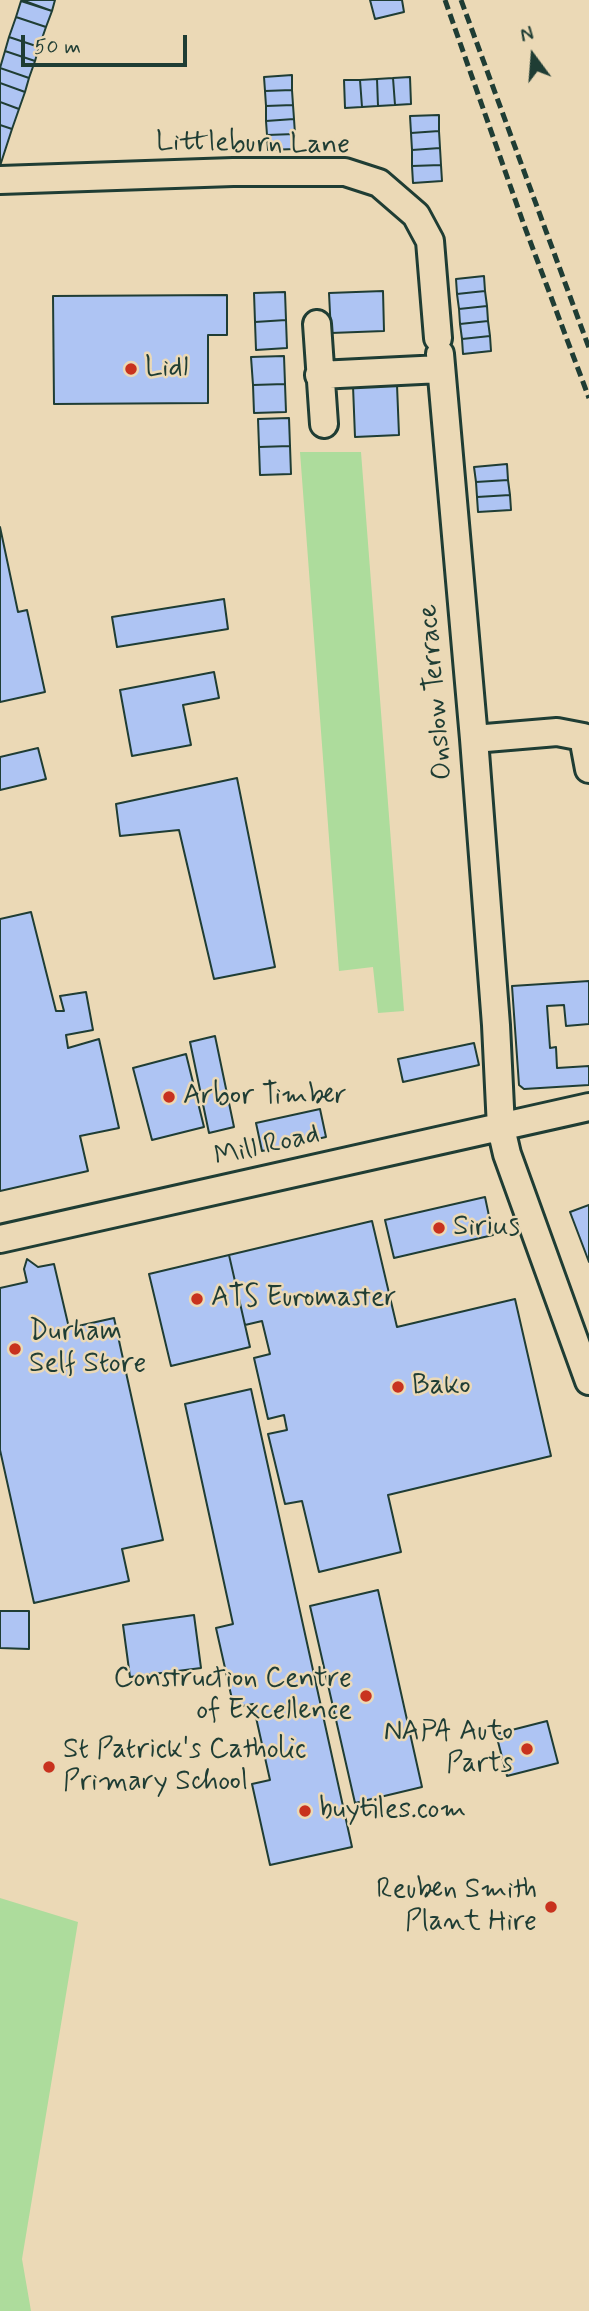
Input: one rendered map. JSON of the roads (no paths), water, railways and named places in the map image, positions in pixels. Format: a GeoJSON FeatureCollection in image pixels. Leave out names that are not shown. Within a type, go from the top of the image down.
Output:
{"type":"FeatureCollection","features":[{"type":"Feature","properties":{"kind":"street","name":"Littleburn Lane"},"geometry":{"type":"LineString","coordinates":[[0,180],[233,172],[345,173],[379,183],[416,215],[430,241],[440,354]]}},
{"type":"Feature","properties":{"kind":"street"},"geometry":{"type":"LineString","coordinates":[[317,324],[324,424]]}},
{"type":"Feature","properties":{"kind":"street"},"geometry":{"type":"LineString","coordinates":[[319,375],[440,354]]}},
{"type":"Feature","properties":{"kind":"street","name":"Onslow Terrace"},"geometry":{"type":"LineString","coordinates":[[440,354],[474,739],[496,1025],[501,1128]]}},
{"type":"Feature","properties":{"kind":"street"},"geometry":{"type":"LineString","coordinates":[[474,739],[557,732],[583,737],[589,769]]}},
{"type":"Feature","properties":{"kind":"street","name":"Mill Road"},"geometry":{"type":"LineString","coordinates":[[0,1239],[589,1107]]}},
{"type":"Feature","properties":{"kind":"street"},"geometry":{"type":"LineString","coordinates":[[501,1128],[507,1154],[589,1381]]}},
{"type":"Feature","properties":{"kind":"railway"},"geometry":{"type":"LineString","coordinates":[[445,0],[524,225],[589,398]]}},
{"type":"Feature","properties":{"kind":"railway"},"geometry":{"type":"LineString","coordinates":[[461,0],[589,348]]}},
{"type":"Feature","properties":{"kind":"place","name":"Lidl"},"geometry":{"type":"Point","coordinates":[131,369]}},
{"type":"Feature","properties":{"kind":"place","name":"Arbor Timber"},"geometry":{"type":"Point","coordinates":[169,1097]}},
{"type":"Feature","properties":{"kind":"place","name":"Sirius"},"geometry":{"type":"Point","coordinates":[439,1228]}},
{"type":"Feature","properties":{"kind":"place","name":"ATS Euromaster"},"geometry":{"type":"Point","coordinates":[197,1299]}},
{"type":"Feature","properties":{"kind":"place","name":"Durham Self Store"},"geometry":{"type":"Point","coordinates":[15,1349]}},
{"type":"Feature","properties":{"kind":"place","name":"Bako"},"geometry":{"type":"Point","coordinates":[398,1387]}},
{"type":"Feature","properties":{"kind":"place","name":"Construction Centre of Excellence"},"geometry":{"type":"Point","coordinates":[366,1696]}},
{"type":"Feature","properties":{"kind":"place","name":"NAPA Auto Parts"},"geometry":{"type":"Point","coordinates":[527,1749]}},
{"type":"Feature","properties":{"kind":"place","name":"St Patrick's Catholic Primary School"},"geometry":{"type":"Point","coordinates":[49,1767]}},
{"type":"Feature","properties":{"kind":"place","name":"buytiles.com"},"geometry":{"type":"Point","coordinates":[305,1811]}},
{"type":"Feature","properties":{"kind":"place","name":"Reuben Smith Plant Hire"},"geometry":{"type":"Point","coordinates":[551,1907]}}]}
